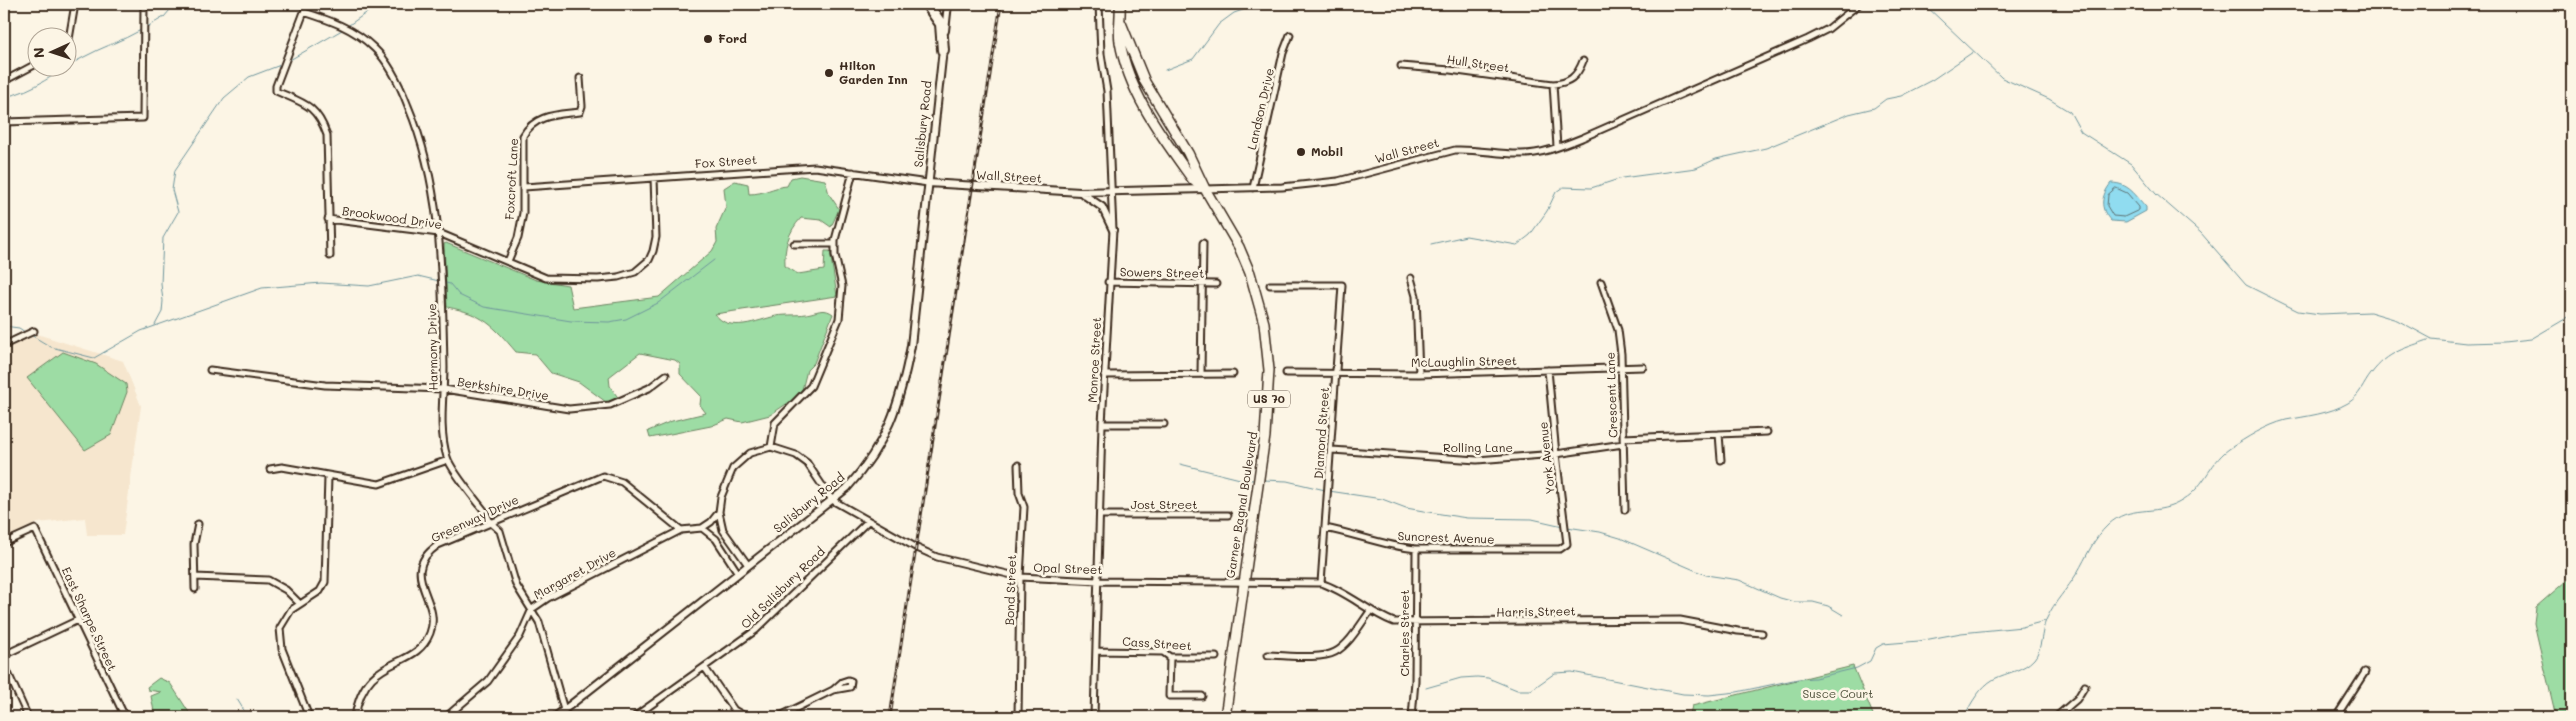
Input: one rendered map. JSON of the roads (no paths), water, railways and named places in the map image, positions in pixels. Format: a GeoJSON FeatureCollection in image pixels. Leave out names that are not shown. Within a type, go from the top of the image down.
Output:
{"type":"FeatureCollection","features":[{"type":"Feature","properties":{"kind":"highway"},"geometry":{"type":"LineString","coordinates":[[927,4],[940,24],[943,50]]}},
{"type":"Feature","properties":{"kind":"highway","name":"Garner Bagnal Boulevard"},"geometry":{"type":"LineString","coordinates":[[1120,4],[1121,23],[1119,39],[1123,56],[1139,98],[1188,173],[1205,189]]}},
{"type":"Feature","properties":{"kind":"highway","name":"Garner Bagnal Boulevard"},"geometry":{"type":"LineString","coordinates":[[1121,23],[1146,82],[1188,153],[1205,189],[1239,247],[1259,300],[1267,347],[1269,390],[1265,436],[1225,717]]}},
{"type":"Feature","properties":{"kind":"street"},"geometry":{"type":"LineString","coordinates":[[71,28],[75,4]]}},
{"type":"Feature","properties":{"kind":"street"},"geometry":{"type":"LineString","coordinates":[[4,122],[143,118],[144,4]]}},
{"type":"Feature","properties":{"kind":"street","name":"Salisbury Road"},"geometry":{"type":"LineString","coordinates":[[555,717],[847,488],[868,463],[886,433],[899,400],[911,346],[948,4]]}},
{"type":"Feature","properties":{"kind":"street","name":"Monroe Street"},"geometry":{"type":"LineString","coordinates":[[1094,717],[1102,424],[1108,282],[1113,230],[1107,91],[1100,54],[1099,4]]}},
{"type":"Feature","properties":{"kind":"street","name":"Wall Street"},"geometry":{"type":"LineString","coordinates":[[928,183],[1112,193],[1253,188],[1338,181],[1455,150],[1472,149],[1520,154],[1557,147],[1582,138],[1808,39],[1828,29],[1859,4]]}},
{"type":"Feature","properties":{"kind":"street","name":"Harmony Drive"},"geometry":{"type":"LineString","coordinates":[[328,219],[327,135],[322,121],[305,103],[276,91],[276,86],[304,12],[337,23],[356,33],[386,61],[404,94],[425,152],[434,195],[438,233],[444,389],[443,430],[448,460],[486,513],[490,522],[500,530],[516,585],[539,622],[564,710]]}},
{"type":"Feature","properties":{"kind":"street","name":"Landson Drive"},"geometry":{"type":"LineString","coordinates":[[1253,188],[1283,53],[1290,35]]}},
{"type":"Feature","properties":{"kind":"street"},"geometry":{"type":"LineString","coordinates":[[1557,147],[1553,84],[1563,84],[1573,79],[1579,71],[1582,61]]}},
{"type":"Feature","properties":{"kind":"street","name":"Hull Street"},"geometry":{"type":"LineString","coordinates":[[1401,66],[1450,70],[1553,84]]}},
{"type":"Feature","properties":{"kind":"street"},"geometry":{"type":"LineString","coordinates":[[4,81],[28,69]]}},
{"type":"Feature","properties":{"kind":"street","name":"Foxcroft Lane"},"geometry":{"type":"LineString","coordinates":[[508,261],[518,238],[522,219],[524,187],[523,136],[528,127],[537,120],[580,112],[582,106],[580,78]]}},
{"type":"Feature","properties":{"kind":"street","name":"Fox Street"},"geometry":{"type":"LineString","coordinates":[[524,187],[797,167],[815,167],[928,183]]}},
{"type":"Feature","properties":{"kind":"street"},"geometry":{"type":"LineString","coordinates":[[771,447],[775,423],[811,386],[839,319],[842,286],[834,244],[837,226],[850,191],[853,172]]}},
{"type":"Feature","properties":{"kind":"street","name":"Brookwood Drive"},"geometry":{"type":"LineString","coordinates":[[328,219],[438,233],[508,261],[534,274],[558,279],[598,279],[635,272],[649,260],[656,237],[654,178]]}},
{"type":"Feature","properties":{"kind":"street"},"geometry":{"type":"LineString","coordinates":[[1080,192],[1093,199],[1102,207],[1113,230]]}},
{"type":"Feature","properties":{"kind":"street"},"geometry":{"type":"LineString","coordinates":[[328,219],[330,256]]}},
{"type":"Feature","properties":{"kind":"street"},"geometry":{"type":"LineString","coordinates":[[794,244],[834,244]]}},
{"type":"Feature","properties":{"kind":"street"},"geometry":{"type":"LineString","coordinates":[[1201,374],[1203,244]]}},
{"type":"Feature","properties":{"kind":"street"},"geometry":{"type":"LineString","coordinates":[[1411,278],[1416,296],[1419,374]]}},
{"type":"Feature","properties":{"kind":"street","name":"Sowers Street"},"geometry":{"type":"LineString","coordinates":[[1108,282],[1216,284]]}},
{"type":"Feature","properties":{"kind":"street","name":"Crescent Lane"},"geometry":{"type":"LineString","coordinates":[[1601,282],[1618,330],[1621,368],[1625,510]]}},
{"type":"Feature","properties":{"kind":"street","name":"Diamond Street"},"geometry":{"type":"LineString","coordinates":[[1270,285],[1342,285],[1332,450],[1320,583]]}},
{"type":"Feature","properties":{"kind":"street"},"geometry":{"type":"LineString","coordinates":[[4,345],[34,331]]}},
{"type":"Feature","properties":{"kind":"street","name":"McLaughlin Street"},"geometry":{"type":"LineString","coordinates":[[1286,373],[1419,374],[1643,367]]}},
{"type":"Feature","properties":{"kind":"street","name":"Berkshire Drive"},"geometry":{"type":"LineString","coordinates":[[210,370],[325,385],[444,389],[548,407],[590,409],[630,398],[666,376]]}},
{"type":"Feature","properties":{"kind":"street","name":"York Avenue"},"geometry":{"type":"LineString","coordinates":[[1548,370],[1556,454],[1568,544]]}},
{"type":"Feature","properties":{"kind":"street"},"geometry":{"type":"LineString","coordinates":[[1104,375],[1233,374]]}},
{"type":"Feature","properties":{"kind":"street"},"geometry":{"type":"LineString","coordinates":[[1102,424],[1164,424]]}},
{"type":"Feature","properties":{"kind":"street","name":"Rolling Lane"},"geometry":{"type":"LineString","coordinates":[[1332,450],[1462,460],[1556,454],[1623,441],[1768,432]]}},
{"type":"Feature","properties":{"kind":"street"},"geometry":{"type":"LineString","coordinates":[[1719,434],[1721,460]]}},
{"type":"Feature","properties":{"kind":"street"},"geometry":{"type":"LineString","coordinates":[[748,565],[724,530],[719,512],[721,497],[733,468],[750,453],[771,447],[790,452],[807,463],[832,500]]}},
{"type":"Feature","properties":{"kind":"street"},"geometry":{"type":"LineString","coordinates":[[270,469],[282,467],[328,477],[379,484],[448,460]]}},
{"type":"Feature","properties":{"kind":"street","name":"Bond Street"},"geometry":{"type":"LineString","coordinates":[[1018,465],[1018,493],[1024,507],[1020,577],[1018,717]]}},
{"type":"Feature","properties":{"kind":"street","name":"Greenway Drive"},"geometry":{"type":"LineString","coordinates":[[355,717],[359,698],[370,680],[387,665],[418,650],[432,630],[430,611],[421,581],[423,560],[438,546],[490,522],[603,476],[613,477],[622,482],[681,530]]}},
{"type":"Feature","properties":{"kind":"street"},"geometry":{"type":"LineString","coordinates":[[309,717],[280,639],[284,618],[299,603],[320,591],[325,582],[328,477]]}},
{"type":"Feature","properties":{"kind":"street","name":"Opal Street"},"geometry":{"type":"LineString","coordinates":[[832,500],[917,548],[938,557],[1020,577],[1098,581],[1320,583]]}},
{"type":"Feature","properties":{"kind":"street"},"geometry":{"type":"LineString","coordinates":[[719,512],[702,528],[716,540],[738,573]]}},
{"type":"Feature","properties":{"kind":"street","name":"Jost Street"},"geometry":{"type":"LineString","coordinates":[[1100,515],[1228,516]]}},
{"type":"Feature","properties":{"kind":"street","name":"Old Salisbury Road"},"geometry":{"type":"LineString","coordinates":[[634,717],[756,630],[868,521]]}},
{"type":"Feature","properties":{"kind":"street"},"geometry":{"type":"LineString","coordinates":[[195,589],[194,544],[198,524]]}},
{"type":"Feature","properties":{"kind":"street","name":"Margaret Drive"},"geometry":{"type":"LineString","coordinates":[[446,717],[488,681],[520,636],[532,609],[548,598],[681,530],[702,528]]}},
{"type":"Feature","properties":{"kind":"street","name":"Suncrest Avenue"},"geometry":{"type":"LineString","coordinates":[[1325,528],[1361,535],[1392,546],[1416,549],[1554,550],[1568,544]]}},
{"type":"Feature","properties":{"kind":"street","name":"East Sharpe Street"},"geometry":{"type":"LineString","coordinates":[[4,543],[35,529],[124,715]]}},
{"type":"Feature","properties":{"kind":"street","name":"Charles Street"},"geometry":{"type":"LineString","coordinates":[[1412,717],[1416,549]]}},
{"type":"Feature","properties":{"kind":"street"},"geometry":{"type":"LineString","coordinates":[[195,577],[268,580],[286,590],[299,603]]}},
{"type":"Feature","properties":{"kind":"street","name":"Harris Street"},"geometry":{"type":"LineString","coordinates":[[1320,583],[1347,593],[1371,610],[1394,622],[1415,624],[1680,620],[1738,631],[1762,633]]}},
{"type":"Feature","properties":{"kind":"street"},"geometry":{"type":"LineString","coordinates":[[1268,655],[1322,655],[1334,652],[1344,645],[1371,610]]}},
{"type":"Feature","properties":{"kind":"street"},"geometry":{"type":"LineString","coordinates":[[4,655],[78,620]]}},
{"type":"Feature","properties":{"kind":"street","name":"Cass Street"},"geometry":{"type":"LineString","coordinates":[[1096,651],[1163,652],[1170,657],[1216,657]]}},
{"type":"Feature","properties":{"kind":"street"},"geometry":{"type":"LineString","coordinates":[[1170,657],[1169,696],[1202,696]]}},
{"type":"Feature","properties":{"kind":"street"},"geometry":{"type":"LineString","coordinates":[[4,664],[28,717]]}},
{"type":"Feature","properties":{"kind":"street"},"geometry":{"type":"LineString","coordinates":[[705,668],[734,710],[746,717]]}},
{"type":"Feature","properties":{"kind":"street"},"geometry":{"type":"LineString","coordinates":[[2336,717],[2366,672]]}},
{"type":"Feature","properties":{"kind":"street"},"geometry":{"type":"LineString","coordinates":[[2056,717],[2077,699],[2085,686]]}},
{"type":"Feature","properties":{"kind":"street"},"geometry":{"type":"LineString","coordinates":[[778,717],[834,690]]}},
{"type":"Feature","properties":{"kind":"street"},"geometry":{"type":"LineString","coordinates":[[112,717],[124,715]]}},
{"type":"Feature","properties":{"kind":"water"},"geometry":{"type":"Polygon","coordinates":[[[2111,183],[2123,185],[2131,190],[2146,207],[2146,211],[2126,222],[2111,221],[2103,207],[2103,197],[2111,183]]]}},
{"type":"Feature","properties":{"kind":"waterway"},"geometry":{"type":"LineString","coordinates":[[147,27],[164,17],[175,4]]}},
{"type":"Feature","properties":{"kind":"waterway"},"geometry":{"type":"LineString","coordinates":[[349,25],[379,4]]}},
{"type":"Feature","properties":{"kind":"waterway"},"geometry":{"type":"LineString","coordinates":[[1165,70],[1193,59],[1219,24],[1234,13],[1260,4]]}},
{"type":"Feature","properties":{"kind":"waterway"},"geometry":{"type":"LineString","coordinates":[[1924,4],[2002,78],[2049,99],[2070,112],[2081,132],[2131,164],[2156,194],[2201,233],[2246,285],[2298,311],[2320,314],[2370,312],[2397,320],[2432,339],[2466,343],[2531,339],[2572,315]]}},
{"type":"Feature","properties":{"kind":"waterway"},"geometry":{"type":"LineString","coordinates":[[4,97],[36,86],[82,58],[141,30]]}},
{"type":"Feature","properties":{"kind":"waterway"},"geometry":{"type":"LineString","coordinates":[[288,61],[342,30]]}},
{"type":"Feature","properties":{"kind":"waterway"},"geometry":{"type":"LineString","coordinates":[[1431,244],[1466,236],[1517,245],[1530,235],[1547,211],[1556,192],[1563,187],[1591,188],[1622,178],[1696,168],[1716,159],[1766,148],[1849,114],[1874,108],[1886,99],[1901,96],[1932,80],[1973,52]]}},
{"type":"Feature","properties":{"kind":"waterway"},"geometry":{"type":"LineString","coordinates":[[155,325],[162,312],[163,238],[178,212],[172,190],[175,170],[224,98],[249,77],[283,64]]}},
{"type":"Feature","properties":{"kind":"waterway"},"geometry":{"type":"LineString","coordinates":[[442,282],[450,284],[459,295],[484,307],[571,321],[609,322],[626,319],[658,303],[714,260]]}},
{"type":"Feature","properties":{"kind":"waterway"},"geometry":{"type":"LineString","coordinates":[[31,335],[51,347],[94,358],[141,331],[262,288],[321,283],[369,286],[418,276],[439,281]]}},
{"type":"Feature","properties":{"kind":"waterway"},"geometry":{"type":"LineString","coordinates":[[4,326],[19,328],[25,332]]}},
{"type":"Feature","properties":{"kind":"waterway"},"geometry":{"type":"LineString","coordinates":[[1964,717],[1984,686],[1994,679],[2020,669],[2034,659],[2039,651],[2046,620],[2077,573],[2094,542],[2108,525],[2116,519],[2133,512],[2160,509],[2178,503],[2194,491],[2222,455],[2249,436],[2286,420],[2310,416],[2341,407],[2356,397],[2377,366],[2384,360],[2398,351],[2431,339]]}},
{"type":"Feature","properties":{"kind":"waterway"},"geometry":{"type":"LineString","coordinates":[[1180,464],[1240,479],[1254,480]]}},
{"type":"Feature","properties":{"kind":"waterway"},"geometry":{"type":"LineString","coordinates":[[1263,480],[1287,481],[1325,490]]}},
{"type":"Feature","properties":{"kind":"waterway"},"geometry":{"type":"LineString","coordinates":[[1329,491],[1382,499],[1406,508],[1467,518],[1532,519],[1563,526]]}},
{"type":"Feature","properties":{"kind":"waterway"},"geometry":{"type":"LineString","coordinates":[[1567,527],[1600,532],[1620,538],[1706,575],[1739,580],[1780,598],[1828,606],[1843,615]]}},
{"type":"Feature","properties":{"kind":"waterway"},"geometry":{"type":"LineString","coordinates":[[1426,688],[1461,678],[1477,677],[1488,678],[1517,690],[1531,690],[1555,673],[1572,672],[1683,694],[1709,695],[1737,692],[1798,679],[1815,678],[1857,668],[1870,661],[1876,648],[1883,644],[2022,627],[2045,621]]}},
{"type":"Feature","properties":{"kind":"waterway"},"geometry":{"type":"LineString","coordinates":[[237,699],[248,717]]}},
{"type":"Feature","properties":{"kind":"railway"},"geometry":{"type":"LineString","coordinates":[[890,717],[1001,4]]}},
{"type":"Feature","properties":{"kind":"place","name":"Ford"},"geometry":{"type":"Point","coordinates":[708,39]}},
{"type":"Feature","properties":{"kind":"place","name":"Hilton Garden Inn"},"geometry":{"type":"Point","coordinates":[829,73]}},
{"type":"Feature","properties":{"kind":"place","name":"Mobil"},"geometry":{"type":"Point","coordinates":[1301,152]}},
{"type":"Feature","properties":{"kind":"park label","name":"Susce Court"},"geometry":{"type":"Point","coordinates":[1838,694]}}]}
